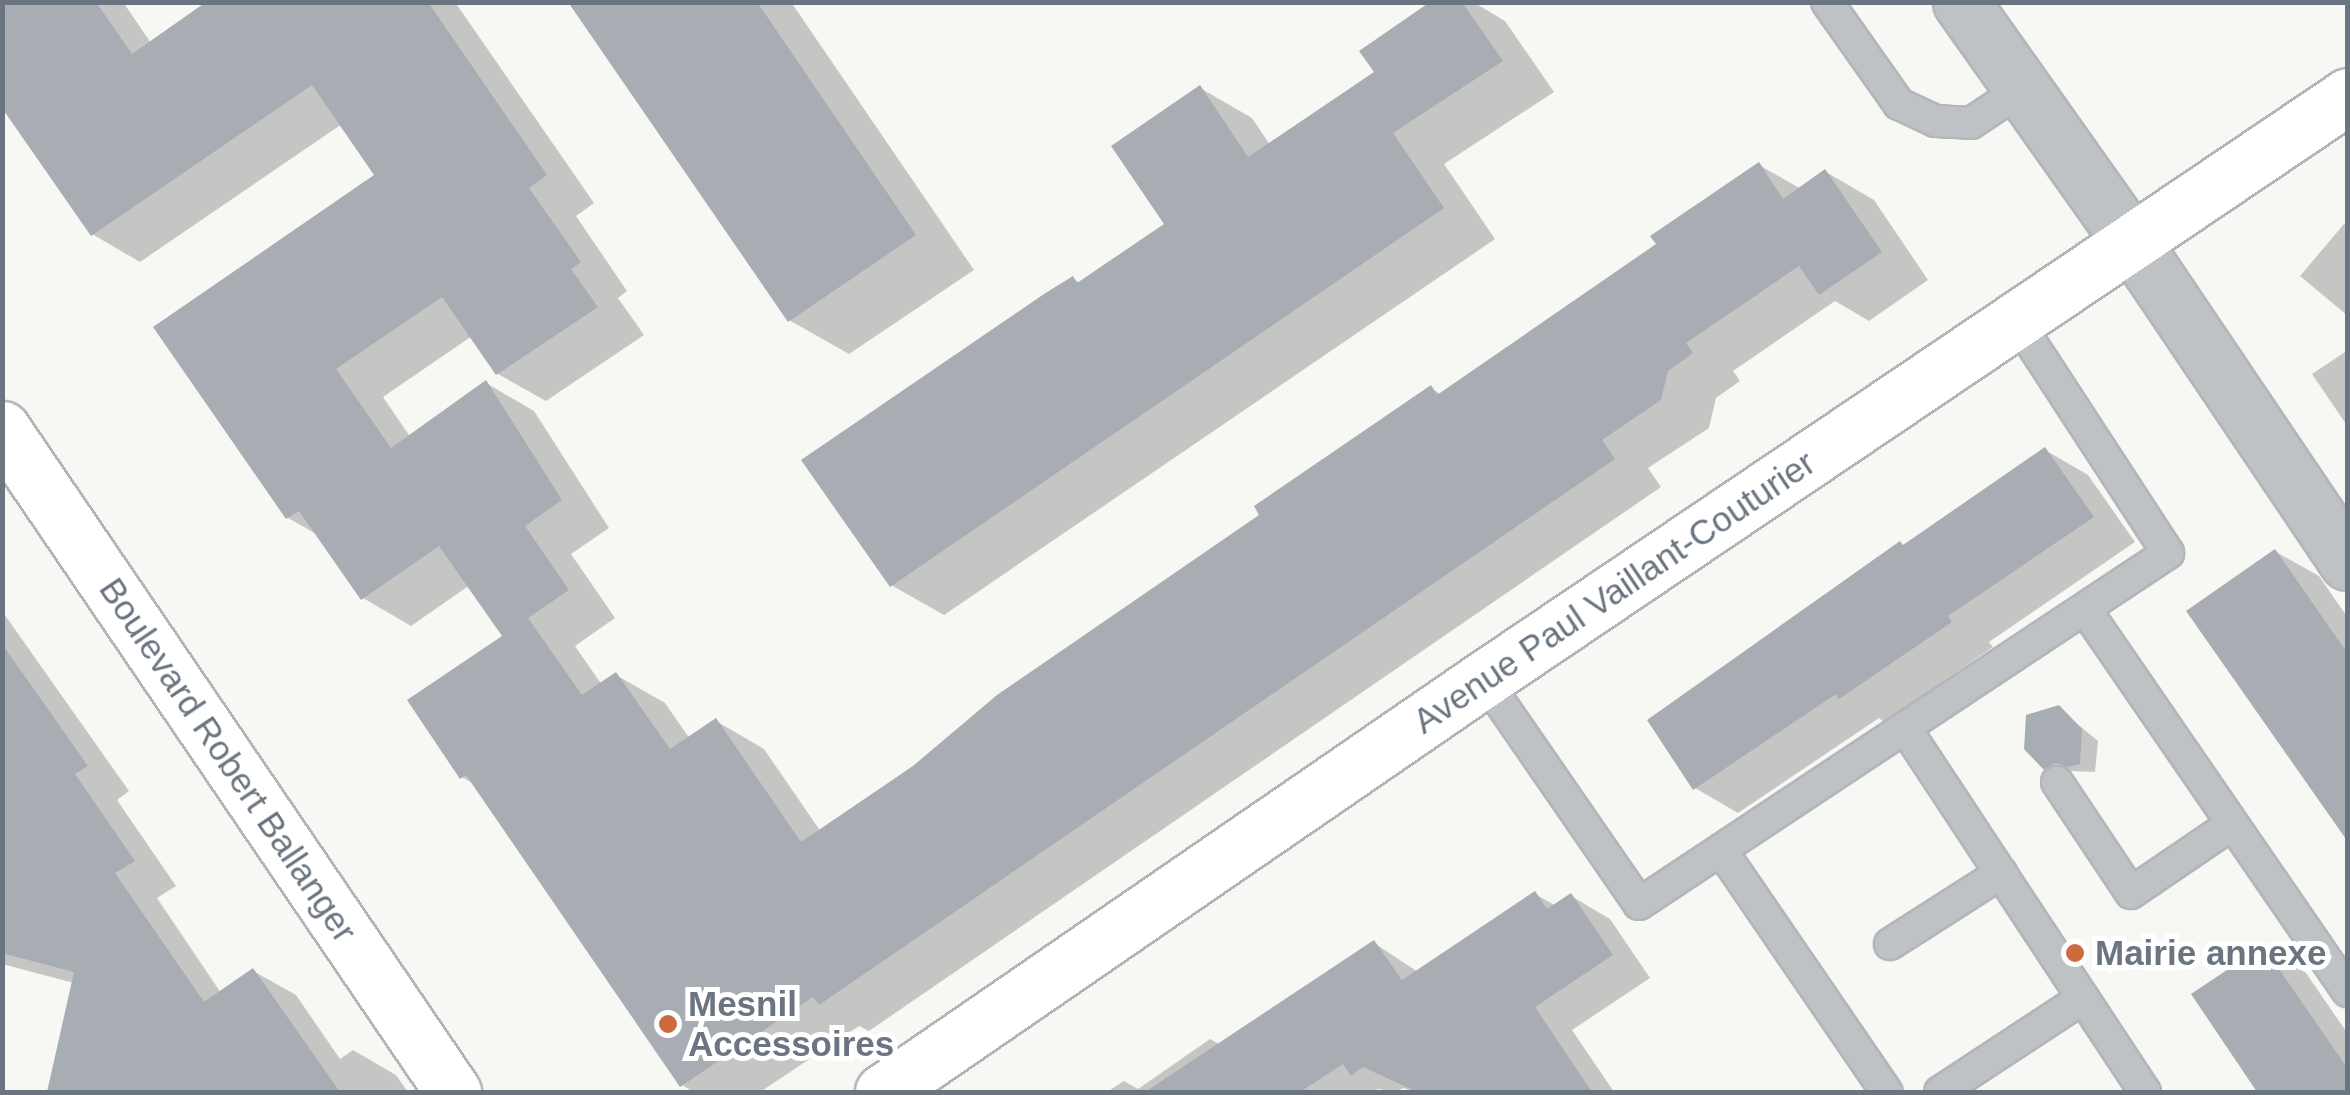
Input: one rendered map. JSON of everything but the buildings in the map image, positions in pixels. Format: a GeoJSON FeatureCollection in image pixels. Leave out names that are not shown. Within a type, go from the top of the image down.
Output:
{"type":"FeatureCollection","features":[{"type":"Feature","properties":{"kind":"street"},"geometry":{"type":"LineString","coordinates":[[1960,2],[2132,243],[2348,562]]}},
{"type":"Feature","properties":{"kind":"street","name":"Avenue Paul Vaillant-Couturier"},"geometry":{"type":"LineString","coordinates":[[883,1092],[2348,96]]}},
{"type":"Feature","properties":{"kind":"street","name":"Boulevard Robert Ballanger"},"geometry":{"type":"LineString","coordinates":[[2,428],[453,1092]]}},
{"type":"Feature","properties":{"kind":"lane"},"geometry":{"type":"LineString","coordinates":[[1827,2],[1899,104],[1936,122],[1970,123],[2022,89]]}},
{"type":"Feature","properties":{"kind":"lane"},"geometry":{"type":"LineString","coordinates":[[1484,680],[1639,904],[2168,553],[2016,320]]}},
{"type":"Feature","properties":{"kind":"lane"},"geometry":{"type":"LineString","coordinates":[[2084,609],[2348,991]]}},
{"type":"Feature","properties":{"kind":"lane"},"geometry":{"type":"LineString","coordinates":[[1905,728],[2145,1092]]}},
{"type":"Feature","properties":{"kind":"lane"},"geometry":{"type":"LineString","coordinates":[[2057,782],[2131,893],[2232,824]]}},
{"type":"Feature","properties":{"kind":"lane"},"geometry":{"type":"LineString","coordinates":[[1721,850],[1887,1092]]}},
{"type":"Feature","properties":{"kind":"lane"},"geometry":{"type":"LineString","coordinates":[[1890,944],[2001,873]]}},
{"type":"Feature","properties":{"kind":"lane"},"geometry":{"type":"LineString","coordinates":[[1940,1092],[2083,998]]}},
{"type":"Feature","properties":{"kind":"place","name":"Mairie annexe"},"geometry":{"type":"Point","coordinates":[2075,953]}},
{"type":"Feature","properties":{"kind":"place","name":"Mesnil Accessoires"},"geometry":{"type":"Point","coordinates":[668,1024]}}]}
